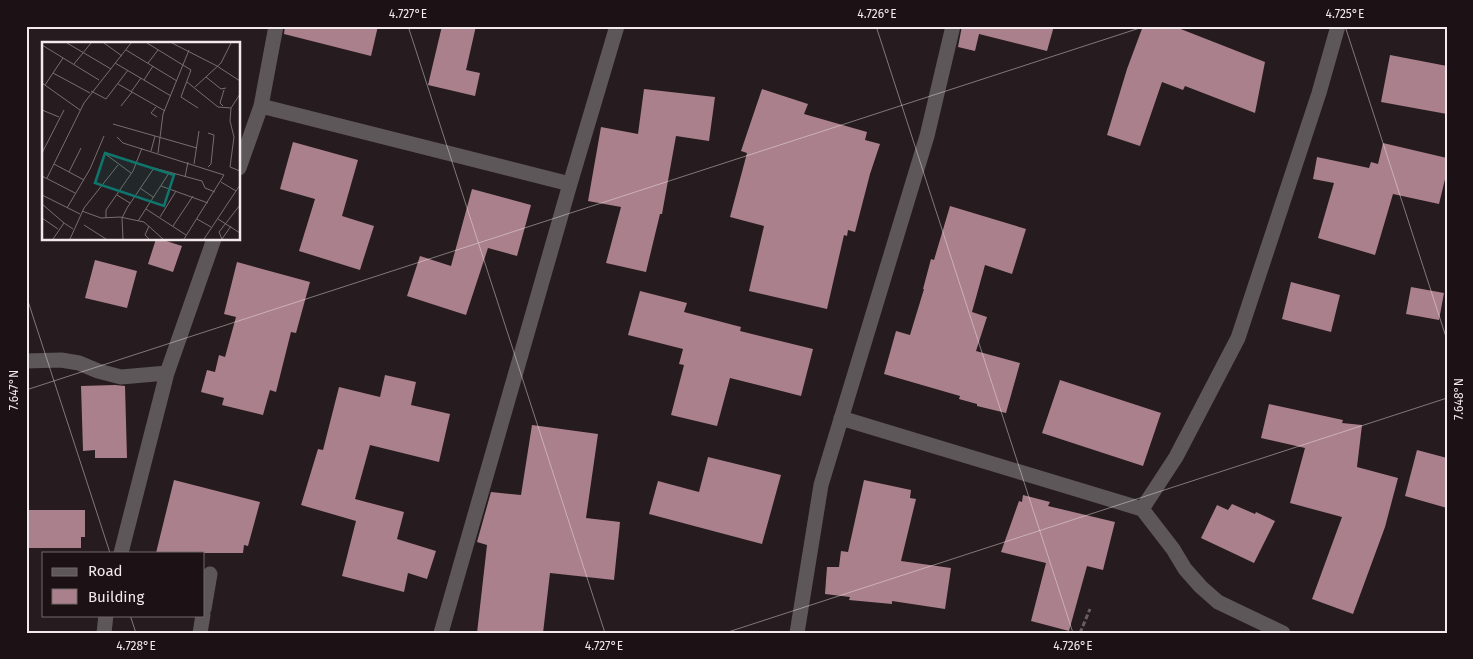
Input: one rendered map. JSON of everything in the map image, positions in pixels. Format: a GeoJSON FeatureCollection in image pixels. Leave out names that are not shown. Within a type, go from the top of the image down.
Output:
{"type":"FeatureCollection","features":[{"type":"Feature","properties":{"kind":"street"},"geometry":{"type":"LineString","coordinates":[[240,165],[261,106],[276,26]]}},
{"type":"Feature","properties":{"kind":"street"},"geometry":{"type":"LineString","coordinates":[[441,633],[617,26]]}},
{"type":"Feature","properties":{"kind":"street"},"geometry":{"type":"LineString","coordinates":[[797,633],[821,485],[927,136],[953,26]]}},
{"type":"Feature","properties":{"kind":"street"},"geometry":{"type":"LineString","coordinates":[[1142,509],[1176,458],[1238,338],[1319,93],[1338,26]]}},
{"type":"Feature","properties":{"kind":"street"},"geometry":{"type":"LineString","coordinates":[[261,106],[570,184]]}},
{"type":"Feature","properties":{"kind":"street"},"geometry":{"type":"LineString","coordinates":[[121,552],[167,373],[214,240]]}},
{"type":"Feature","properties":{"kind":"street"},"geometry":{"type":"LineString","coordinates":[[26,361],[61,360],[79,363],[98,371],[121,377],[167,373]]}},
{"type":"Feature","properties":{"kind":"street"},"geometry":{"type":"LineString","coordinates":[[841,418],[1142,509],[1173,549],[1185,569],[1218,602],[1283,633]]}},
{"type":"Feature","properties":{"kind":"street"},"geometry":{"type":"LineString","coordinates":[[205,604],[210,574]]}},
{"type":"Feature","properties":{"kind":"street"},"geometry":{"type":"LineString","coordinates":[[104,633],[106,616]]}},
{"type":"Feature","properties":{"kind":"street"},"geometry":{"type":"LineString","coordinates":[[200,633],[203,616]]}},
{"type":"Feature","properties":{"kind":"path"},"geometry":{"type":"LineString","coordinates":[[1080,633],[1090,609]]}},
{"type":"Feature","properties":{"kind":"building"},"geometry":{"type":"Polygon","coordinates":[[[285,26],[378,26],[371,56],[284,34],[285,26]]]}},
{"type":"Feature","properties":{"kind":"building"},"geometry":{"type":"Polygon","coordinates":[[[442,26],[476,26],[466,70],[480,73],[475,96],[428,85],[442,26]]]}},
{"type":"Feature","properties":{"kind":"building"},"geometry":{"type":"Polygon","coordinates":[[[962,26],[1054,26],[1047,51],[979,34],[975,51],[958,47],[962,26]]]}},
{"type":"Feature","properties":{"kind":"building"},"geometry":{"type":"Polygon","coordinates":[[[1143,26],[1173,26],[1265,62],[1255,113],[1185,86],[1183,90],[1162,82],[1140,146],[1107,135],[1127,69],[1143,26]]]}},
{"type":"Feature","properties":{"kind":"building"},"geometry":{"type":"Polygon","coordinates":[[[1390,55],[1447,66],[1447,114],[1381,102],[1390,55]]]}},
{"type":"Feature","properties":{"kind":"building"},"geometry":{"type":"Polygon","coordinates":[[[644,89],[715,97],[709,141],[676,136],[662,214],[660,214],[646,272],[606,263],[621,207],[588,201],[601,127],[638,134],[644,89]]]}},
{"type":"Feature","properties":{"kind":"building"},"geometry":{"type":"Polygon","coordinates":[[[762,89],[808,104],[804,114],[867,132],[865,140],[880,144],[855,232],[848,230],[847,236],[844,235],[827,309],[749,291],[764,226],[730,217],[747,153],[741,151],[762,89]]]}},
{"type":"Feature","properties":{"kind":"building"},"geometry":{"type":"Polygon","coordinates":[[[293,142],[358,160],[342,216],[374,226],[360,270],[299,251],[315,199],[280,189],[293,142]]]}},
{"type":"Feature","properties":{"kind":"building"},"geometry":{"type":"Polygon","coordinates":[[[1383,143],[1447,158],[1447,171],[1439,204],[1393,194],[1375,255],[1318,238],[1334,183],[1313,179],[1317,157],[1369,168],[1371,162],[1378,164],[1383,143]]]}},
{"type":"Feature","properties":{"kind":"building"},"geometry":{"type":"Polygon","coordinates":[[[472,189],[531,205],[517,256],[488,248],[466,315],[407,296],[420,256],[451,266],[472,189]]]}},
{"type":"Feature","properties":{"kind":"building"},"geometry":{"type":"Polygon","coordinates":[[[950,206],[1026,229],[1012,274],[985,265],[972,312],[987,317],[976,351],[1020,363],[1006,413],[977,406],[977,404],[959,399],[960,396],[884,374],[896,331],[910,335],[931,259],[934,260],[950,206]]]}},
{"type":"Feature","properties":{"kind":"building"},"geometry":{"type":"Polygon","coordinates":[[[156,240],[163,240],[182,246],[173,272],[148,264],[156,240]]]}},
{"type":"Feature","properties":{"kind":"building"},"geometry":{"type":"Polygon","coordinates":[[[95,260],[137,271],[127,308],[85,298],[95,260]]]}},
{"type":"Feature","properties":{"kind":"building"},"geometry":{"type":"Polygon","coordinates":[[[237,262],[310,282],[296,333],[291,332],[276,392],[270,390],[263,415],[222,405],[224,398],[201,392],[207,370],[215,372],[219,355],[225,357],[236,317],[224,314],[237,262]]]}},
{"type":"Feature","properties":{"kind":"building"},"geometry":{"type":"Polygon","coordinates":[[[1291,282],[1340,295],[1331,332],[1282,319],[1291,282]]]}},
{"type":"Feature","properties":{"kind":"building"},"geometry":{"type":"Polygon","coordinates":[[[1411,287],[1444,293],[1439,320],[1406,314],[1411,287]]]}},
{"type":"Feature","properties":{"kind":"building"},"geometry":{"type":"Polygon","coordinates":[[[640,291],[687,303],[684,312],[741,327],[740,331],[813,349],[801,396],[730,378],[717,426],[671,415],[684,365],[679,364],[683,349],[628,335],[640,291]]]}},
{"type":"Feature","properties":{"kind":"building"},"geometry":{"type":"Polygon","coordinates":[[[385,375],[416,382],[411,405],[450,414],[439,462],[370,445],[355,499],[404,512],[397,539],[436,551],[427,579],[408,573],[404,592],[342,576],[356,521],[301,505],[318,449],[323,450],[339,387],[380,397],[385,375]]]}},
{"type":"Feature","properties":{"kind":"building"},"geometry":{"type":"Polygon","coordinates":[[[1060,380],[1161,413],[1143,466],[1042,433],[1060,380]]]}},
{"type":"Feature","properties":{"kind":"building"},"geometry":{"type":"Polygon","coordinates":[[[81,386],[125,386],[127,458],[95,458],[95,450],[83,451],[81,386]]]}},
{"type":"Feature","properties":{"kind":"building"},"geometry":{"type":"Polygon","coordinates":[[[1269,404],[1343,420],[1342,423],[1362,425],[1357,467],[1398,478],[1385,527],[1353,614],[1312,599],[1342,517],[1290,503],[1305,448],[1261,438],[1269,404]]]}},
{"type":"Feature","properties":{"kind":"building"},"geometry":{"type":"Polygon","coordinates":[[[532,425],[598,434],[586,518],[620,522],[614,580],[550,573],[543,633],[477,633],[487,545],[477,542],[491,492],[521,495],[532,425]]]}},
{"type":"Feature","properties":{"kind":"building"},"geometry":{"type":"Polygon","coordinates":[[[1417,450],[1447,458],[1447,508],[1405,496],[1417,450]]]}},
{"type":"Feature","properties":{"kind":"building"},"geometry":{"type":"Polygon","coordinates":[[[708,457],[781,475],[762,544],[649,514],[658,481],[699,492],[708,457]]]}},
{"type":"Feature","properties":{"kind":"building"},"geometry":{"type":"Polygon","coordinates":[[[174,480],[260,502],[248,546],[244,545],[243,553],[156,552],[174,480]]]}},
{"type":"Feature","properties":{"kind":"building"},"geometry":{"type":"Polygon","coordinates":[[[864,480],[911,490],[910,498],[916,499],[901,561],[951,568],[945,609],[892,601],[892,604],[849,600],[850,597],[825,594],[827,567],[839,567],[841,551],[848,552],[864,480]]]}},
{"type":"Feature","properties":{"kind":"building"},"geometry":{"type":"Polygon","coordinates":[[[1023,495],[1050,502],[1048,506],[1115,522],[1103,570],[1087,566],[1069,631],[1031,621],[1046,563],[1001,552],[1019,501],[1022,502],[1023,495]]]}},
{"type":"Feature","properties":{"kind":"building"},"geometry":{"type":"Polygon","coordinates":[[[1232,504],[1275,521],[1254,563],[1201,538],[1217,505],[1228,510],[1232,504]]]}},
{"type":"Feature","properties":{"kind":"building"},"geometry":{"type":"Polygon","coordinates":[[[26,510],[85,510],[85,537],[81,537],[81,548],[26,548],[26,510]]]}}]}
